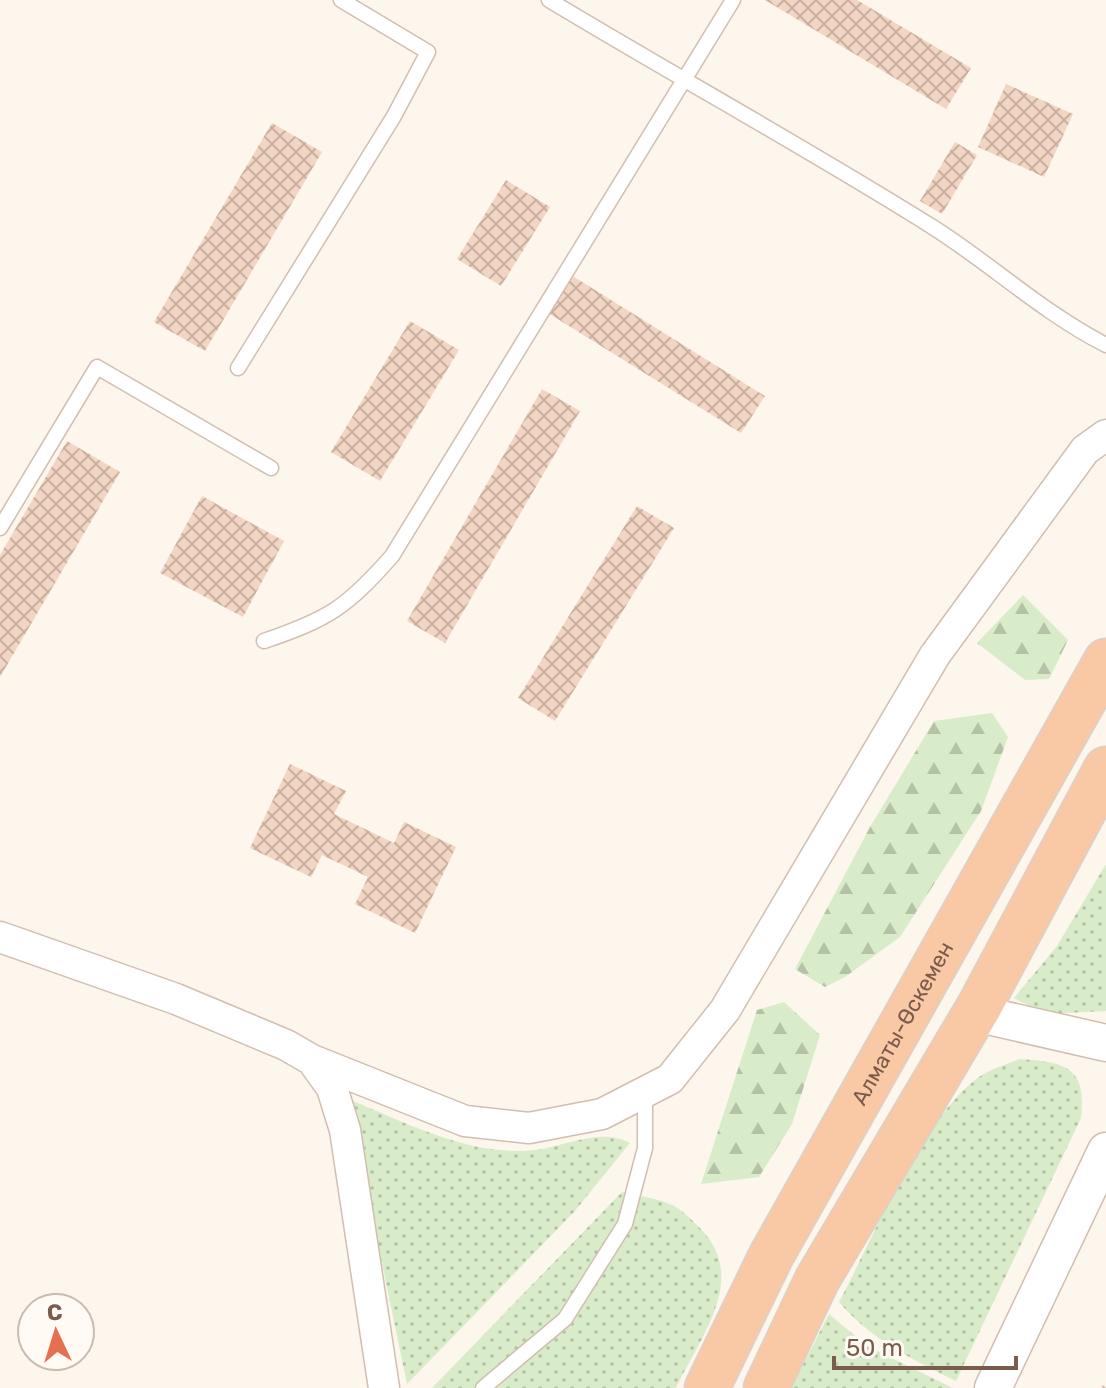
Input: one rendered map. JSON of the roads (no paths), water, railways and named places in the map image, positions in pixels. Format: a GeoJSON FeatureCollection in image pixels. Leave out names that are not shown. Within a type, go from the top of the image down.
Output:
{"type":"FeatureCollection","features":[{"type":"Feature","properties":{"kind":"highway","name":"Алматы-Өскемен"},"geometry":{"type":"LineString","coordinates":[[707,1388],[771,1256],[1106,661]]}},
{"type":"Feature","properties":{"kind":"highway"},"geometry":{"type":"LineString","coordinates":[[766,1388],[817,1280],[975,1013],[1106,769]]}},
{"type":"Feature","properties":{"kind":"street"},"geometry":{"type":"LineString","coordinates":[[0,937],[176,999],[286,1045],[312,1060],[465,1121],[529,1128],[602,1114],[670,1079],[725,1010],[935,655],[1085,450],[1106,435]]}},
{"type":"Feature","properties":{"kind":"street"},"geometry":{"type":"LineString","coordinates":[[975,1013],[1106,1043]]}},
{"type":"Feature","properties":{"kind":"street"},"geometry":{"type":"LineString","coordinates":[[312,1060],[332,1088],[345,1130],[384,1388]]}},
{"type":"Feature","properties":{"kind":"street"},"geometry":{"type":"LineString","coordinates":[[993,1388],[1106,1151]]}},
{"type":"Feature","properties":{"kind":"lane"},"geometry":{"type":"LineString","coordinates":[[238,368],[394,116],[428,52],[341,0]]}},
{"type":"Feature","properties":{"kind":"lane"},"geometry":{"type":"LineString","coordinates":[[549,0],[974,252],[1079,332],[1106,345]]}},
{"type":"Feature","properties":{"kind":"lane"},"geometry":{"type":"LineString","coordinates":[[264,641],[312,625],[354,598],[392,556],[733,0]]}},
{"type":"Feature","properties":{"kind":"lane"},"geometry":{"type":"LineString","coordinates":[[0,528],[97,367],[271,468]]}},
{"type":"Feature","properties":{"kind":"lane"},"geometry":{"type":"LineString","coordinates":[[483,1388],[565,1319],[625,1224],[645,1148],[645,1092]]}}]}
